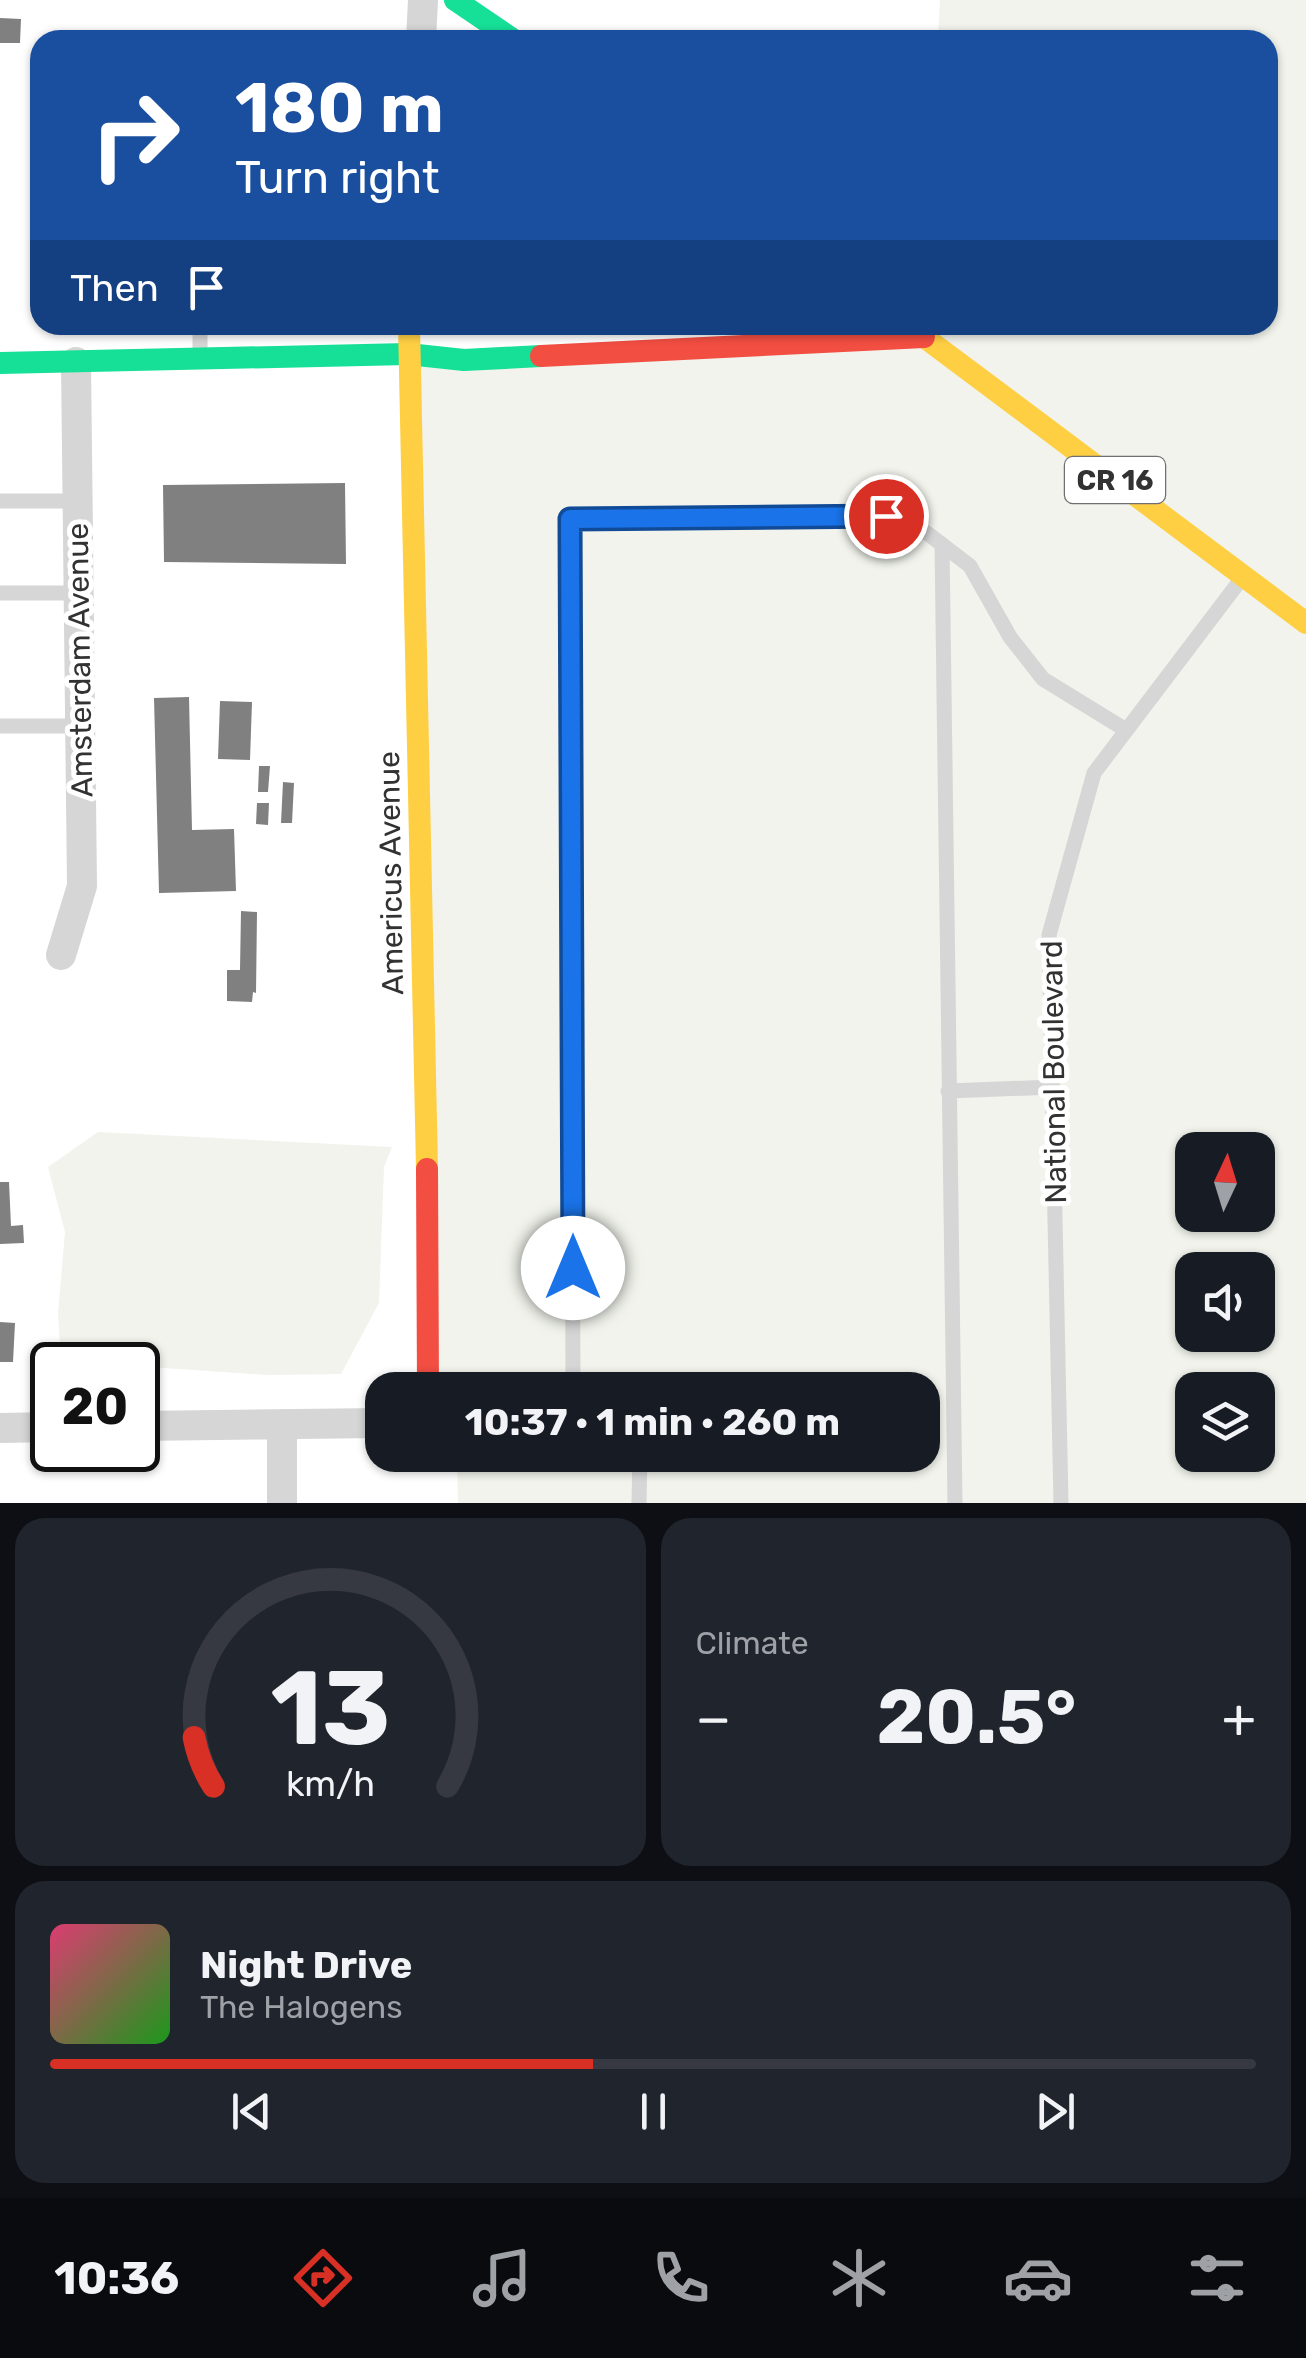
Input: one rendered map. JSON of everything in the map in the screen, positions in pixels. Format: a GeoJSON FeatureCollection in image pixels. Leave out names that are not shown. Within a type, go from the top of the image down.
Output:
{"type":"FeatureCollection","features":[{"type":"Feature","properties":{"kind":"street"},"geometry":{"type":"LineString","coordinates":[[422,30],[423,0]]}},
{"type":"Feature","properties":{"kind":"street"},"geometry":{"type":"LineString","coordinates":[[455,0],[499,30]]}},
{"type":"Feature","properties":{"kind":"street","name":"Americus Avenue"},"geometry":{"type":"LineString","coordinates":[[409,335],[427,1138],[428,1372]]}},
{"type":"Feature","properties":{"kind":"street"},"geometry":{"type":"LineString","coordinates":[[0,362],[408,354],[464,360],[854,335]]}},
{"type":"Feature","properties":{"kind":"street","name":"CR 16"},"geometry":{"type":"LineString","coordinates":[[921,335],[1306,624]]}},
{"type":"Feature","properties":{"kind":"street","name":"Amsterdam Avenue"},"geometry":{"type":"LineString","coordinates":[[61,955],[82,886],[76,362]]}},
{"type":"Feature","properties":{"kind":"street"},"geometry":{"type":"LineString","coordinates":[[160,1426],[365,1422]]}},
{"type":"Feature","properties":{"kind":"street"},"geometry":{"type":"LineString","coordinates":[[282,1424],[282,1503]]}},
{"type":"Feature","properties":{"kind":"street"},"geometry":{"type":"LineString","coordinates":[[0,1428],[30,1427]]}},
{"type":"Feature","properties":{"kind":"lane"},"geometry":{"type":"LineString","coordinates":[[200,335],[200,359]]}},
{"type":"Feature","properties":{"kind":"lane"},"geometry":{"type":"LineString","coordinates":[[0,502],[78,501]]}},
{"type":"Feature","properties":{"kind":"lane"},"geometry":{"type":"LineString","coordinates":[[573,1372],[570,519],[886,516],[927,533],[970,566],[1010,637],[1043,679],[1126,730]]}},
{"type":"Feature","properties":{"kind":"lane"},"geometry":{"type":"LineString","coordinates":[[942,544],[955,1503]]}},
{"type":"Feature","properties":{"kind":"lane","name":"National Boulevard"},"geometry":{"type":"LineString","coordinates":[[1060,1503],[1049,935],[1094,773],[1243,576]]}},
{"type":"Feature","properties":{"kind":"lane"},"geometry":{"type":"LineString","coordinates":[[0,593],[79,593]]}},
{"type":"Feature","properties":{"kind":"lane"},"geometry":{"type":"LineString","coordinates":[[0,726],[80,726]]}},
{"type":"Feature","properties":{"kind":"lane"},"geometry":{"type":"LineString","coordinates":[[948,1091],[1054,1087]]}},
{"type":"Feature","properties":{"kind":"lane"},"geometry":{"type":"LineString","coordinates":[[640,1472],[640,1503]]}},
{"type":"Feature","properties":{"kind":"shaded area"},"geometry":{"type":"Polygon","coordinates":[[[940,0],[1306,0],[1306,1503],[458,1503],[457,1472],[940,1472],[940,1372],[428,1372],[408,354],[747,335],[1278,335],[1278,30],[938,30],[940,0]]]}},
{"type":"Feature","properties":{"kind":"shaded area"},"geometry":{"type":"Polygon","coordinates":[[[98,1132],[392,1147],[384,1167],[379,1303],[341,1374],[268,1375],[160,1368],[160,1342],[60,1342],[58,1314],[65,1232],[48,1167],[98,1132]]]}},
{"type":"Feature","properties":{"kind":"building"},"geometry":{"type":"Polygon","coordinates":[[[0,18],[21,19],[20,43],[0,43],[0,18]]]}},
{"type":"Feature","properties":{"kind":"building"},"geometry":{"type":"Polygon","coordinates":[[[345,483],[346,564],[164,562],[163,485],[345,483]]]}},
{"type":"Feature","properties":{"kind":"building"},"geometry":{"type":"Polygon","coordinates":[[[189,697],[192,830],[234,829],[236,891],[159,893],[154,698],[189,697]]]}},
{"type":"Feature","properties":{"kind":"building"},"geometry":{"type":"Polygon","coordinates":[[[220,701],[252,702],[250,760],[218,759],[220,701]]]}},
{"type":"Feature","properties":{"kind":"building"},"geometry":{"type":"Polygon","coordinates":[[[259,766],[270,766],[268,792],[258,792],[259,766]]]}},
{"type":"Feature","properties":{"kind":"building"},"geometry":{"type":"Polygon","coordinates":[[[283,782],[294,783],[292,823],[281,823],[283,782]]]}},
{"type":"Feature","properties":{"kind":"building"},"geometry":{"type":"Polygon","coordinates":[[[257,803],[269,803],[268,825],[256,824],[257,803]]]}},
{"type":"Feature","properties":{"kind":"building"},"geometry":{"type":"Polygon","coordinates":[[[241,911],[257,912],[256,993],[253,992],[252,1002],[227,1001],[227,970],[240,970],[241,911]]]}},
{"type":"Feature","properties":{"kind":"building"},"geometry":{"type":"Polygon","coordinates":[[[0,1182],[9,1182],[11,1226],[23,1225],[24,1243],[0,1244],[0,1182]]]}},
{"type":"Feature","properties":{"kind":"building"},"geometry":{"type":"Polygon","coordinates":[[[0,1322],[15,1323],[13,1362],[0,1362],[0,1322]]]}},
{"type":"Feature","properties":{"kind":"traffic: fast"},"geometry":{"type":"LineString","coordinates":[[455,0],[499,30]]}},
{"type":"Feature","properties":{"kind":"traffic: fast"},"geometry":{"type":"LineString","coordinates":[[0,363],[408,354],[464,360],[541,356]]}},
{"type":"Feature","properties":{"kind":"traffic: slow"},"geometry":{"type":"LineString","coordinates":[[409,335],[427,1169]]}},
{"type":"Feature","properties":{"kind":"traffic: slow"},"geometry":{"type":"LineString","coordinates":[[921,335],[1306,623]]}},
{"type":"Feature","properties":{"kind":"traffic: jam"},"geometry":{"type":"LineString","coordinates":[[541,356],[924,337]]}},
{"type":"Feature","properties":{"kind":"traffic: jam"},"geometry":{"type":"LineString","coordinates":[[427,1169],[428,1372]]}},
{"type":"Feature","properties":{"kind":"route"},"geometry":{"type":"LineString","coordinates":[[573,1268],[570,519],[886,516]]}}]}
